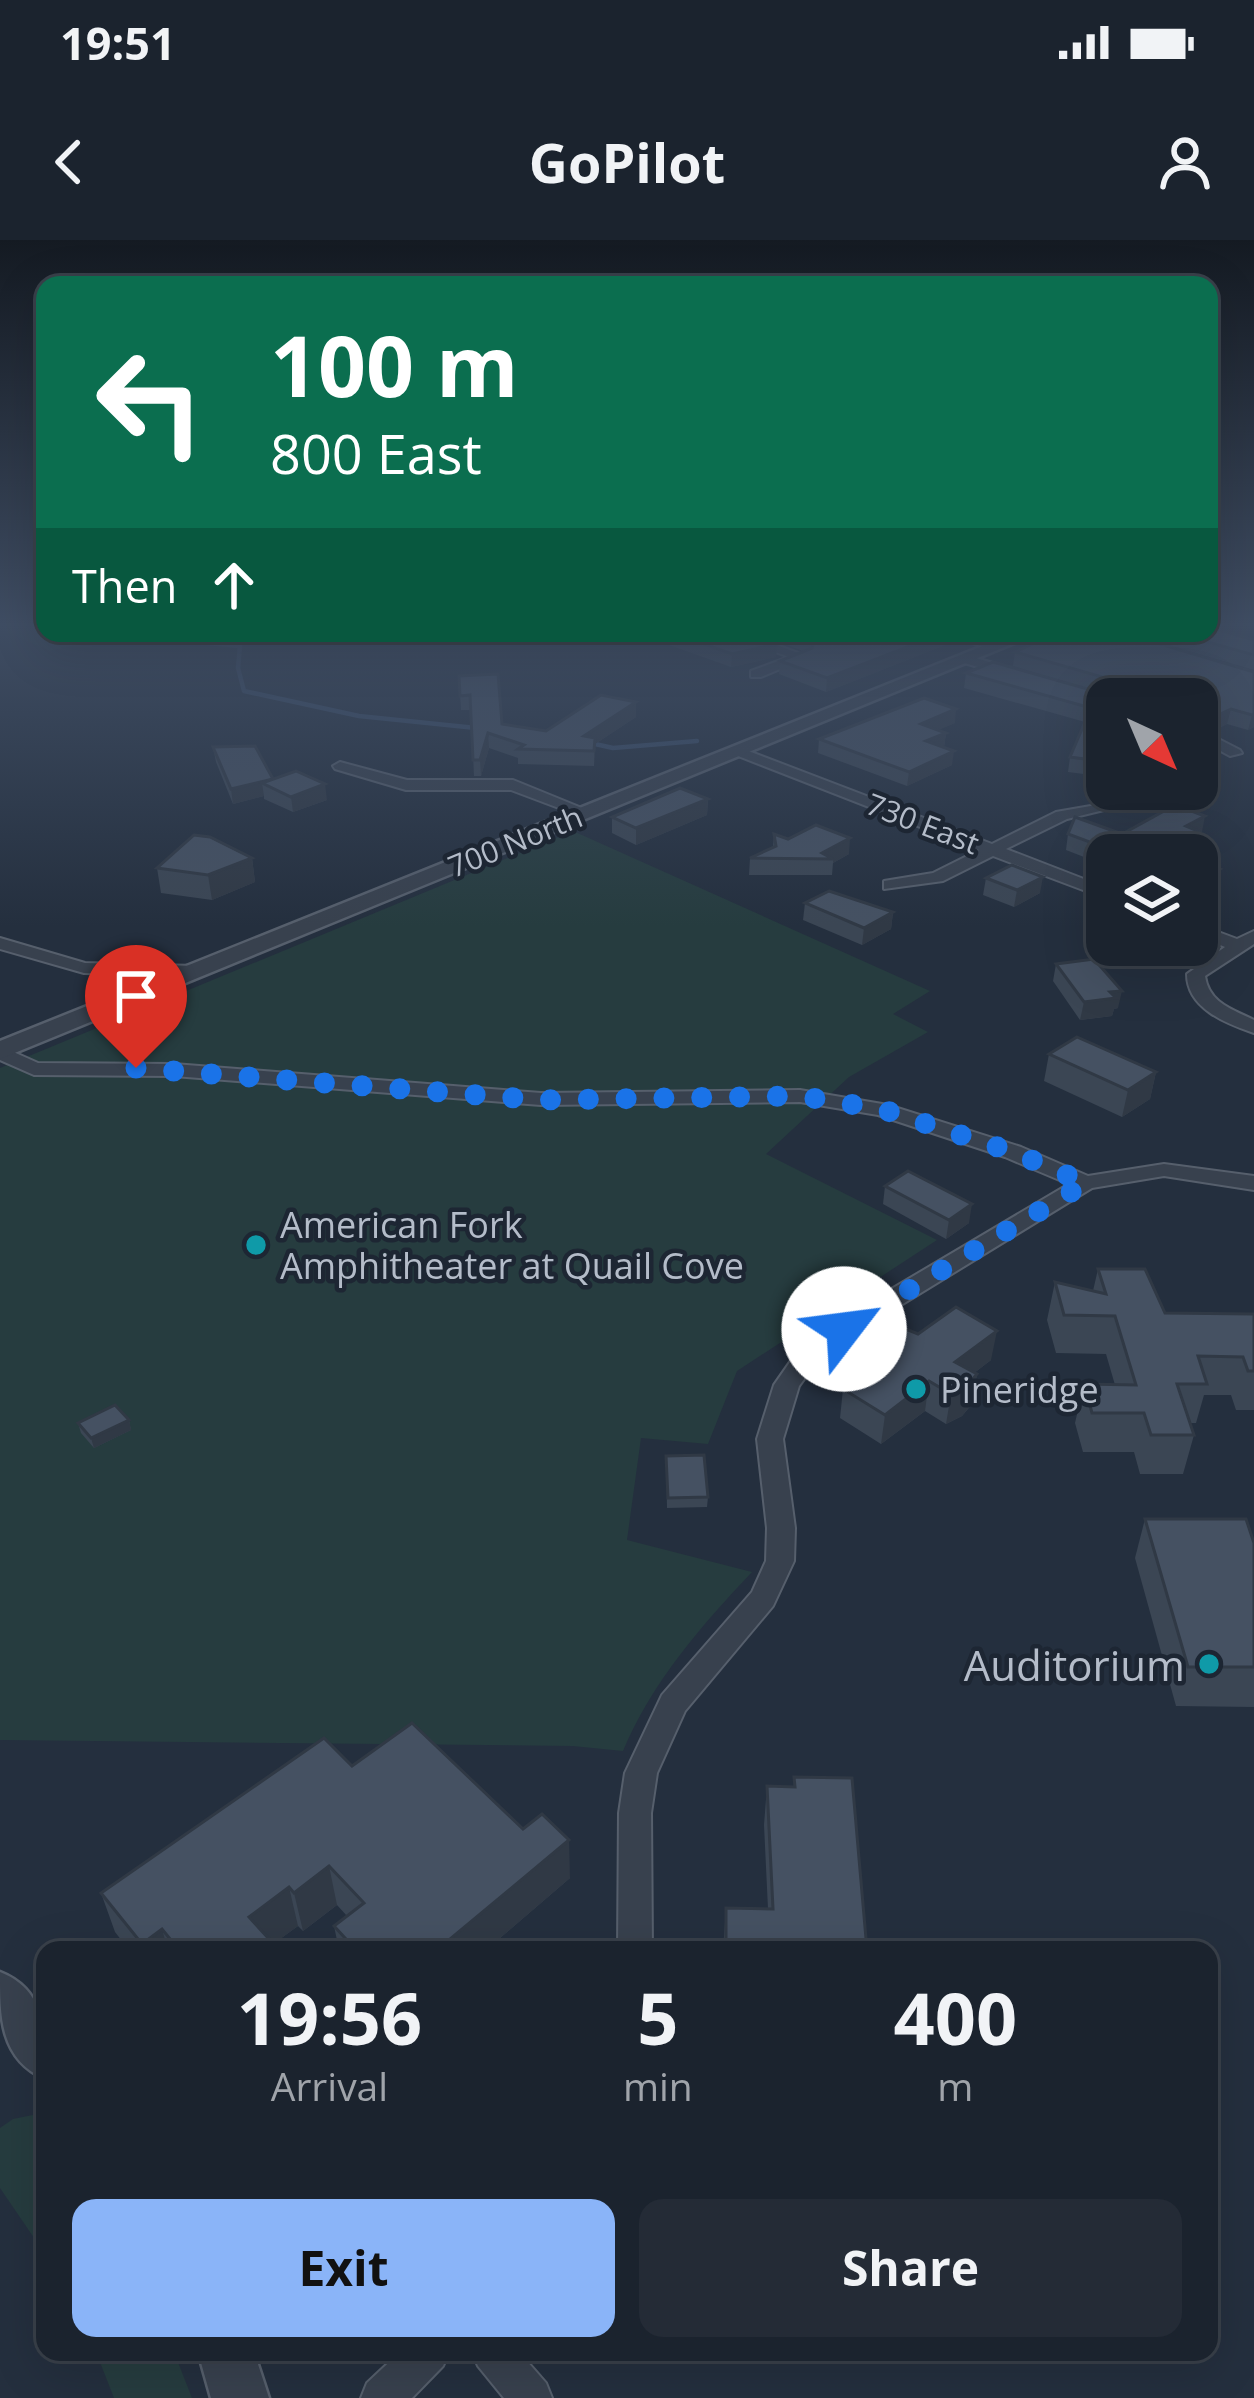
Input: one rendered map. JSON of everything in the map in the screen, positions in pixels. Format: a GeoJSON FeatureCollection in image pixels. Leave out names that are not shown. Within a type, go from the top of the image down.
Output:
{"type":"FeatureCollection","features":[{"type":"Feature","properties":{"kind":"street","name":"700 North"},"geometry":{"type":"LineString","coordinates":[[0,1052],[803,725]]}},
{"type":"Feature","properties":{"kind":"street"},"geometry":{"type":"LineString","coordinates":[[1218,744],[1235,753]]}},
{"type":"Feature","properties":{"kind":"street","name":"730 East"},"geometry":{"type":"LineString","coordinates":[[738,751],[1086,886]]}},
{"type":"Feature","properties":{"kind":"street"},"geometry":{"type":"LineString","coordinates":[[340,766],[406,784],[514,785],[586,813]]}},
{"type":"Feature","properties":{"kind":"street"},"geometry":{"type":"LineString","coordinates":[[890,885],[937,877],[1062,815],[1086,810]]}},
{"type":"Feature","properties":{"kind":"street"},"geometry":{"type":"LineString","coordinates":[[1246,941],[1196,974],[1197,991],[1206,1003],[1254,1027]]}},
{"type":"Feature","properties":{"kind":"street"},"geometry":{"type":"LineString","coordinates":[[0,943],[84,968],[195,971]]}},
{"type":"Feature","properties":{"kind":"street"},"geometry":{"type":"LineString","coordinates":[[0,1052],[34,1069],[174,1070],[541,1100],[776,1093],[862,1105],[1013,1152],[1086,1183]]}},
{"type":"Feature","properties":{"kind":"street"},"geometry":{"type":"LineString","coordinates":[[635,1941],[635,1814],[641,1773],[673,1704],[763,1598],[776,1572],[782,1528],[770,1439],[780,1397],[794,1373],[844,1329],[1086,1183],[1154,1170],[1254,1183]]}},
{"type":"Feature","properties":{"kind":"street"},"geometry":{"type":"LineString","coordinates":[[0,1995],[36,2043]]}},
{"type":"Feature","properties":{"kind":"street"},"geometry":{"type":"LineString","coordinates":[[229,2361],[240,2398]]}},
{"type":"Feature","properties":{"kind":"street"},"geometry":{"type":"LineString","coordinates":[[382,2398],[420,2361]]}},
{"type":"Feature","properties":{"kind":"street"},"geometry":{"type":"LineString","coordinates":[[500,2361],[531,2398]]}},
{"type":"Feature","properties":{"kind":"green space"},"geometry":{"type":"Polygon","coordinates":[[[573,831],[930,991],[893,1014],[928,1032],[849,1077],[766,1154],[937,1240],[737,1371],[708,1444],[641,1438],[627,1540],[752,1572],[679,1656],[623,1751],[573,1746],[0,1740],[0,1068],[573,831]]]}},
{"type":"Feature","properties":{"kind":"green space"},"geometry":{"type":"Polygon","coordinates":[[[33,2115],[36,2119],[36,2241],[0,2188],[0,2128],[13,2119],[33,2115]]]}},
{"type":"Feature","properties":{"kind":"green space"},"geometry":{"type":"Polygon","coordinates":[[[100,2361],[178,2361],[192,2398],[114,2398],[100,2361]]]}},
{"type":"Feature","properties":{"kind":"building"},"geometry":{"type":"Polygon","coordinates":[[[471,725],[546,731],[556,725],[601,725],[584,736],[595,738],[594,751],[518,749],[524,745],[488,733],[480,760],[473,760],[471,725]]]}},
{"type":"Feature","properties":{"kind":"building"},"geometry":{"type":"Polygon","coordinates":[[[856,725],[923,725],[946,733],[926,741],[954,751],[909,772],[819,739],[856,725]]]}},
{"type":"Feature","properties":{"kind":"building"},"geometry":{"type":"Polygon","coordinates":[[[1084,725],[1086,725],[1086,759],[1070,757],[1084,725]]]}},
{"type":"Feature","properties":{"kind":"building"},"geometry":{"type":"Polygon","coordinates":[[[255,746],[273,779],[231,789],[213,747],[255,746]]]}},
{"type":"Feature","properties":{"kind":"building"},"geometry":{"type":"Polygon","coordinates":[[[296,771],[325,784],[291,797],[262,783],[296,771]]]}},
{"type":"Feature","properties":{"kind":"building"},"geometry":{"type":"Polygon","coordinates":[[[680,788],[708,799],[636,828],[612,817],[680,788]]]}},
{"type":"Feature","properties":{"kind":"building"},"geometry":{"type":"Polygon","coordinates":[[[1166,810],[1205,816],[1186,826],[1198,831],[1192,834],[1122,834],[1166,810]]]}},
{"type":"Feature","properties":{"kind":"building"},"geometry":{"type":"Polygon","coordinates":[[[1075,817],[1122,834],[1086,834],[1086,841],[1068,834],[1075,817]]]}},
{"type":"Feature","properties":{"kind":"building"},"geometry":{"type":"Polygon","coordinates":[[[816,825],[850,838],[822,853],[833,859],[750,858],[776,846],[774,834],[788,839],[816,825]]]}},
{"type":"Feature","properties":{"kind":"building"},"geometry":{"type":"Polygon","coordinates":[[[194,835],[210,837],[252,858],[208,875],[157,868],[194,835]]]}},
{"type":"Feature","properties":{"kind":"building"},"geometry":{"type":"Polygon","coordinates":[[[1012,865],[1043,877],[1017,890],[986,878],[1012,865]]]}},
{"type":"Feature","properties":{"kind":"building"},"geometry":{"type":"Polygon","coordinates":[[[829,891],[893,912],[864,928],[805,903],[829,891]]]}},
{"type":"Feature","properties":{"kind":"building"},"geometry":{"type":"Polygon","coordinates":[[[1086,960],[1086,966],[1100,966],[1122,991],[1110,992],[1116,998],[1084,1002],[1056,964],[1086,960]]]}},
{"type":"Feature","properties":{"kind":"building"},"geometry":{"type":"Polygon","coordinates":[[[1077,1037],[1156,1072],[1128,1090],[1049,1054],[1077,1037]]]}},
{"type":"Feature","properties":{"kind":"building"},"geometry":{"type":"Polygon","coordinates":[[[908,1171],[972,1204],[949,1220],[885,1186],[908,1171]]]}},
{"type":"Feature","properties":{"kind":"building"},"geometry":{"type":"Polygon","coordinates":[[[1098,1269],[1145,1269],[1165,1313],[1254,1314],[1254,1371],[1248,1371],[1243,1357],[1198,1356],[1207,1384],[1177,1384],[1194,1435],[1151,1435],[1144,1413],[1092,1413],[1084,1384],[1136,1385],[1115,1316],[1064,1315],[1055,1282],[1106,1294],[1098,1269]]]}},
{"type":"Feature","properties":{"kind":"building"},"geometry":{"type":"Polygon","coordinates":[[[956,1307],[997,1331],[955,1362],[977,1374],[967,1386],[951,1394],[929,1381],[885,1415],[843,1389],[884,1359],[850,1330],[872,1315],[918,1334],[956,1307]]]}},
{"type":"Feature","properties":{"kind":"building"},"geometry":{"type":"Polygon","coordinates":[[[115,1405],[129,1420],[91,1438],[78,1423],[115,1405]]]}},
{"type":"Feature","properties":{"kind":"building"},"geometry":{"type":"Polygon","coordinates":[[[704,1455],[708,1497],[668,1498],[666,1456],[704,1455]]]}},
{"type":"Feature","properties":{"kind":"building"},"geometry":{"type":"Polygon","coordinates":[[[1145,1519],[1246,1519],[1254,1543],[1254,1667],[1188,1667],[1145,1519]]]}},
{"type":"Feature","properties":{"kind":"building"},"geometry":{"type":"Polygon","coordinates":[[[412,1723],[523,1829],[542,1814],[569,1840],[448,1941],[348,1941],[334,1926],[364,1903],[329,1866],[294,1893],[289,1887],[249,1917],[271,1941],[172,1941],[162,1929],[140,1941],[101,1893],[324,1738],[352,1766],[412,1723]]]}},
{"type":"Feature","properties":{"kind":"building"},"geometry":{"type":"Polygon","coordinates":[[[794,1777],[852,1778],[866,1941],[726,1941],[726,1908],[773,1909],[767,1786],[795,1787],[794,1777]]]}},
{"type":"Feature","properties":{"kind":"waterway"},"geometry":{"type":"LineString","coordinates":[[444,725],[476,728]]}},
{"type":"Feature","properties":{"kind":"waterway"},"geometry":{"type":"LineString","coordinates":[[586,742],[613,748],[697,741]]}},
{"type":"Feature","properties":{"kind":"place","name":"American Fork Amphitheater at Quail Cove"},"geometry":{"type":"Point","coordinates":[256,1245]}},
{"type":"Feature","properties":{"kind":"place","name":"Pineridge"},"geometry":{"type":"Point","coordinates":[916,1389]}},
{"type":"Feature","properties":{"kind":"place","name":"Auditorium"},"geometry":{"type":"Point","coordinates":[1209,1664]}},
{"type":"Feature","properties":{"kind":"route"},"geometry":{"type":"LineString","coordinates":[[136,1068],[541,1100],[776,1093],[881,1109],[1013,1152],[1086,1183],[844,1329]]}}]}
